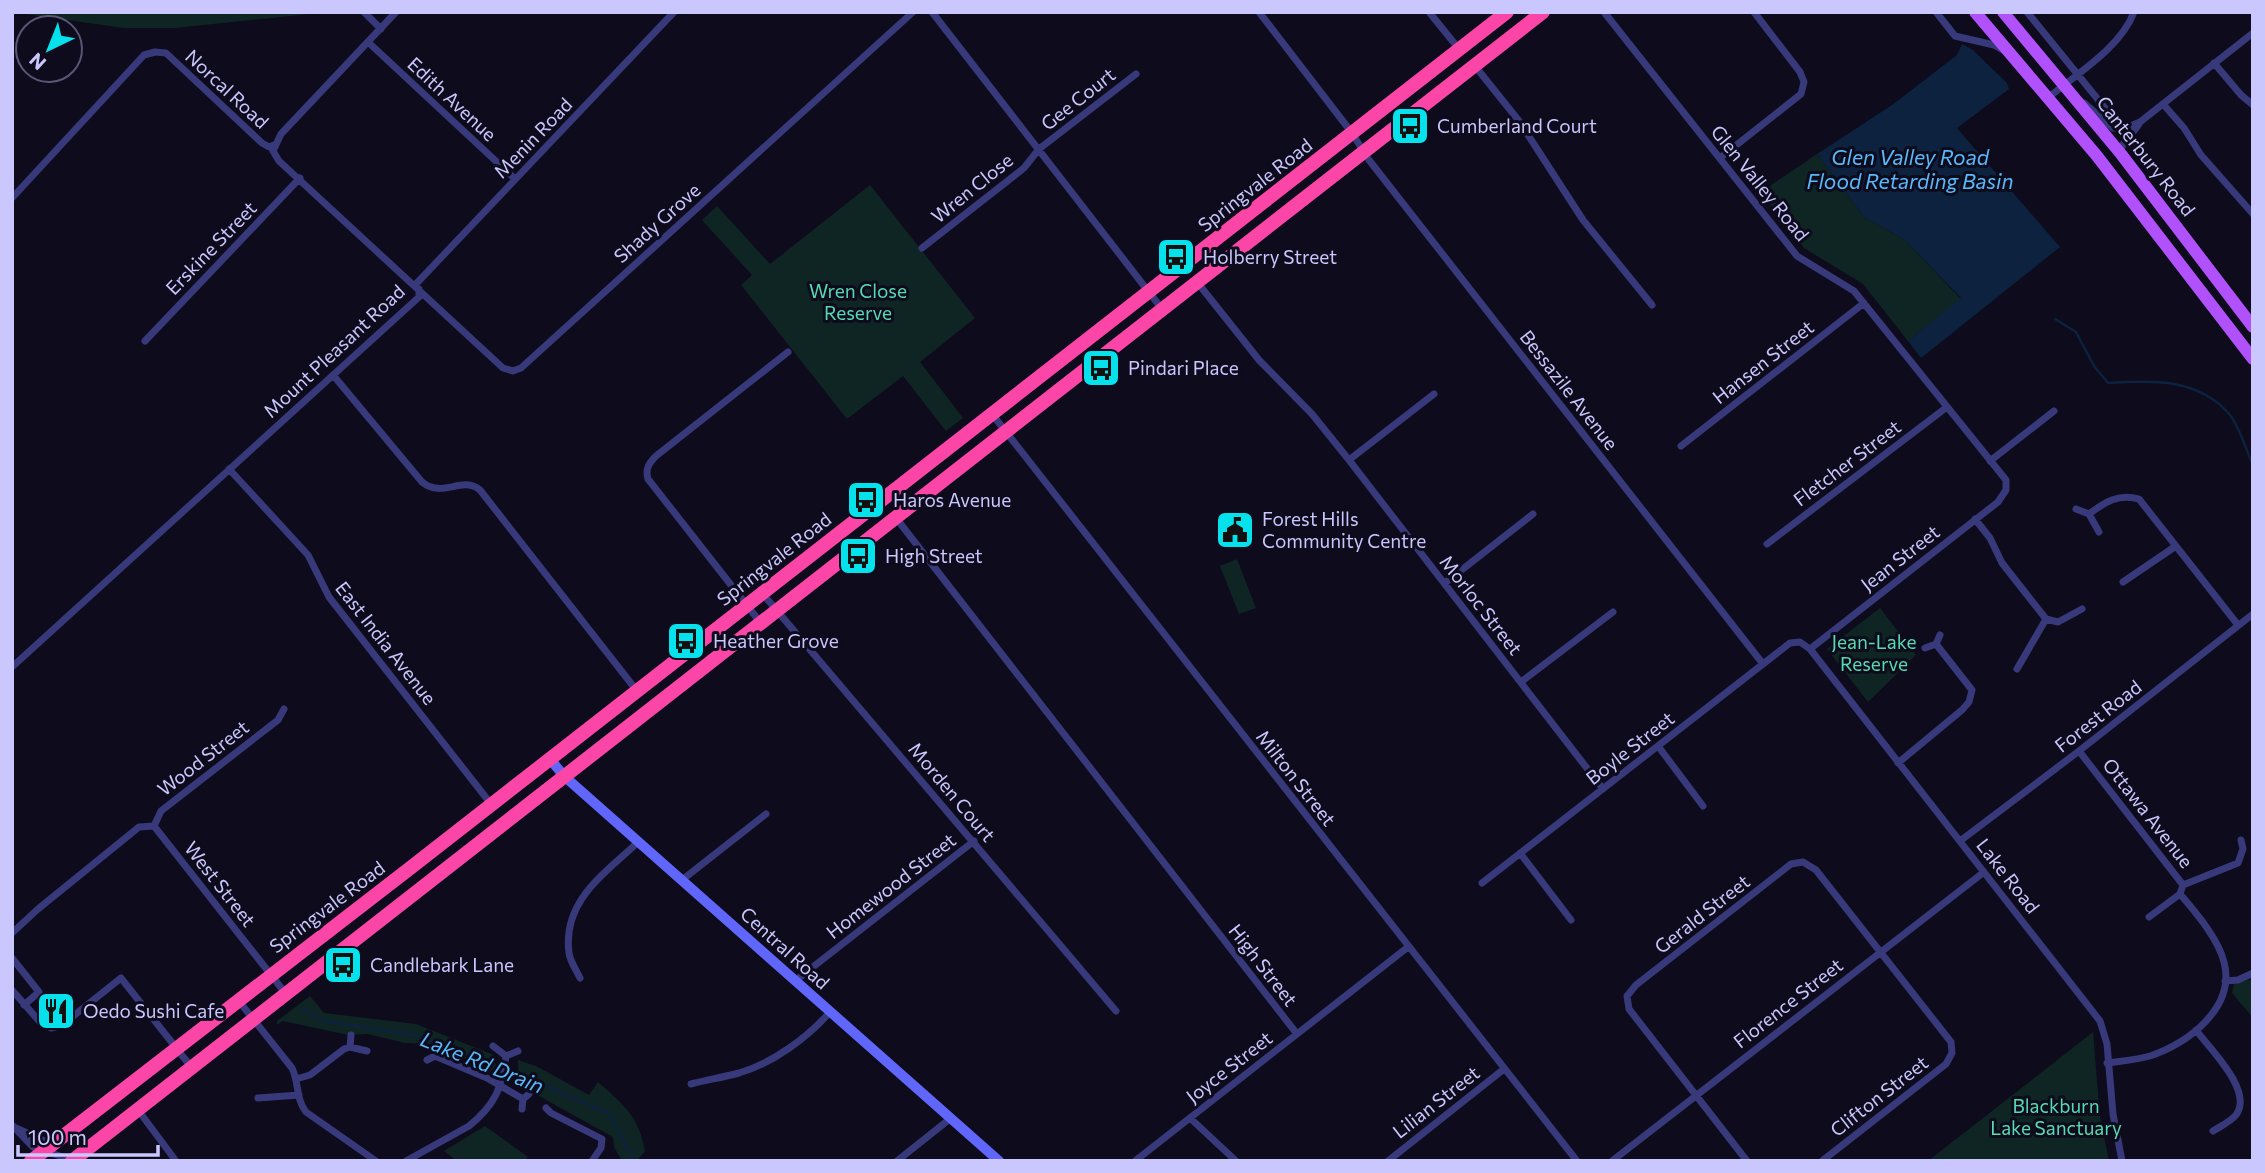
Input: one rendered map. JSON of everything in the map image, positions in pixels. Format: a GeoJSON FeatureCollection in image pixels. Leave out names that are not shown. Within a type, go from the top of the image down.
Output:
{"type":"FeatureCollection","features":[{"type":"Feature","properties":{"kind":"highway","name":"Springvale Road"},"geometry":{"type":"LineString","coordinates":[[32,1161],[1507,12]]}},
{"type":"Feature","properties":{"kind":"highway"},"geometry":{"type":"LineString","coordinates":[[72,1161],[1543,12]]}},
{"type":"Feature","properties":{"kind":"main road","name":"Canterbury Road"},"geometry":{"type":"LineString","coordinates":[[1975,12],[2049,97],[2178,259],[2253,359]]}},
{"type":"Feature","properties":{"kind":"main road","name":"Canterbury Road"},"geometry":{"type":"LineString","coordinates":[[2003,12],[2075,96],[2253,327]]}},
{"type":"Feature","properties":{"kind":"street"},"geometry":{"type":"LineString","coordinates":[[364,12],[381,29]]}},
{"type":"Feature","properties":{"kind":"street"},"geometry":{"type":"LineString","coordinates":[[274,145],[281,134],[396,12]]}},
{"type":"Feature","properties":{"kind":"street","name":"Menin Road"},"geometry":{"type":"LineString","coordinates":[[417,287],[515,179],[674,12]]}},
{"type":"Feature","properties":{"kind":"street","name":"Shady Grove"},"geometry":{"type":"LineString","coordinates":[[417,287],[503,368],[521,368],[913,12]]}},
{"type":"Feature","properties":{"kind":"street"},"geometry":{"type":"LineString","coordinates":[[932,12],[1162,309]]}},
{"type":"Feature","properties":{"kind":"street","name":"Bessazile Avenue"},"geometry":{"type":"LineString","coordinates":[[1259,12],[1363,152],[1763,664]]}},
{"type":"Feature","properties":{"kind":"street"},"geometry":{"type":"LineString","coordinates":[[1429,12],[1459,50]]}},
{"type":"Feature","properties":{"kind":"street","name":"Glen Valley Road"},"geometry":{"type":"LineString","coordinates":[[1604,12],[1797,256],[1854,291],[2006,481],[2006,490]]}},
{"type":"Feature","properties":{"kind":"street"},"geometry":{"type":"LineString","coordinates":[[1720,158],[1801,94],[1804,82],[1800,72],[1754,12]]}},
{"type":"Feature","properties":{"kind":"street","name":"Canterbury Road"},"geometry":{"type":"LineString","coordinates":[[1936,12],[1955,36],[1994,45],[2013,55]]}},
{"type":"Feature","properties":{"kind":"street","name":"Canterbury Road"},"geometry":{"type":"LineString","coordinates":[[2027,12],[2113,118]]}},
{"type":"Feature","properties":{"kind":"street"},"geometry":{"type":"LineString","coordinates":[[2049,97],[2117,40],[2129,25],[2134,12]]}},
{"type":"Feature","properties":{"kind":"street"},"geometry":{"type":"LineString","coordinates":[[2075,96],[2113,128],[2123,129],[2140,122],[2253,33]]}},
{"type":"Feature","properties":{"kind":"street","name":"Edith Avenue"},"geometry":{"type":"LineString","coordinates":[[368,43],[515,179]]}},
{"type":"Feature","properties":{"kind":"street","name":"Norcal Road"},"geometry":{"type":"LineString","coordinates":[[12,198],[144,55],[155,52],[166,53],[261,144],[269,147],[274,145]]}},
{"type":"Feature","properties":{"kind":"street"},"geometry":{"type":"LineString","coordinates":[[2214,63],[2253,105]]}},
{"type":"Feature","properties":{"kind":"street"},"geometry":{"type":"LineString","coordinates":[[1475,65],[1519,121],[1583,220],[1652,305]]}},
{"type":"Feature","properties":{"kind":"street","name":"Gee Court"},"geometry":{"type":"LineString","coordinates":[[1039,149],[1136,74]]}},
{"type":"Feature","properties":{"kind":"street"},"geometry":{"type":"LineString","coordinates":[[2163,104],[2184,128],[2201,155],[2253,214]]}},
{"type":"Feature","properties":{"kind":"street"},"geometry":{"type":"LineString","coordinates":[[2121,154],[2122,144],[2137,129],[2140,122]]}},
{"type":"Feature","properties":{"kind":"street","name":"Mount Pleasant Road"},"geometry":{"type":"LineString","coordinates":[[12,667],[419,296],[417,287],[279,161],[273,151],[274,145]]}},
{"type":"Feature","properties":{"kind":"street","name":"Wren Close"},"geometry":{"type":"LineString","coordinates":[[922,248],[1024,168],[1039,149]]}},
{"type":"Feature","properties":{"kind":"street","name":"Erskine Street"},"geometry":{"type":"LineString","coordinates":[[145,341],[300,178]]}},
{"type":"Feature","properties":{"kind":"street","name":"Morloc Street"},"geometry":{"type":"LineString","coordinates":[[1197,281],[1259,360],[1312,414],[1349,460],[1603,789]]}},
{"type":"Feature","properties":{"kind":"street","name":"Hansen Street"},"geometry":{"type":"LineString","coordinates":[[1681,446],[1864,303]]}},
{"type":"Feature","properties":{"kind":"street"},"geometry":{"type":"LineString","coordinates":[[760,622],[648,479],[646,472],[649,463],[656,456],[788,352]]}},
{"type":"Feature","properties":{"kind":"street"},"geometry":{"type":"LineString","coordinates":[[333,375],[430,489],[466,484],[474,485],[480,490],[637,691]]}},
{"type":"Feature","properties":{"kind":"street"},"geometry":{"type":"LineString","coordinates":[[1349,460],[1434,394]]}},
{"type":"Feature","properties":{"kind":"street","name":"Fletcher Street"},"geometry":{"type":"LineString","coordinates":[[1767,544],[1947,407]]}},
{"type":"Feature","properties":{"kind":"street"},"geometry":{"type":"LineString","coordinates":[[1990,461],[2054,411]]}},
{"type":"Feature","properties":{"kind":"street","name":"Milton Street"},"geometry":{"type":"LineString","coordinates":[[992,414],[1577,1161]]}},
{"type":"Feature","properties":{"kind":"street","name":"East India Avenue"},"geometry":{"type":"LineString","coordinates":[[229,469],[308,555],[329,597],[491,804]]}},
{"type":"Feature","properties":{"kind":"street","name":"Jean Street"},"geometry":{"type":"LineString","coordinates":[[1810,649],[1998,502],[2006,490]]}},
{"type":"Feature","properties":{"kind":"street"},"geometry":{"type":"LineString","coordinates":[[2089,514],[2107,501],[2128,496],[2139,499],[2238,625]]}},
{"type":"Feature","properties":{"kind":"street"},"geometry":{"type":"LineString","coordinates":[[2076,509],[2089,514],[2099,532]]}},
{"type":"Feature","properties":{"kind":"street"},"geometry":{"type":"LineString","coordinates":[[1445,583],[1533,514]]}},
{"type":"Feature","properties":{"kind":"street","name":"High Street"},"geometry":{"type":"LineString","coordinates":[[895,517],[1297,1034]]}},
{"type":"Feature","properties":{"kind":"street"},"geometry":{"type":"LineString","coordinates":[[1975,519],[1990,538],[2002,563],[2046,619],[2058,622],[2082,609]]}},
{"type":"Feature","properties":{"kind":"street"},"geometry":{"type":"LineString","coordinates":[[2123,582],[2176,546]]}},
{"type":"Feature","properties":{"kind":"street","name":"Morden Court"},"geometry":{"type":"LineString","coordinates":[[762,593],[1116,1011]]}},
{"type":"Feature","properties":{"kind":"street"},"geometry":{"type":"LineString","coordinates":[[1521,682],[1613,612]]}},
{"type":"Feature","properties":{"kind":"street","name":"Forest Road"},"geometry":{"type":"LineString","coordinates":[[1960,841],[2253,614]]}},
{"type":"Feature","properties":{"kind":"street"},"geometry":{"type":"LineString","coordinates":[[2017,669],[2046,619]]}},
{"type":"Feature","properties":{"kind":"street"},"geometry":{"type":"LineString","coordinates":[[1925,648],[1936,644],[1940,635]]}},
{"type":"Feature","properties":{"kind":"street","name":"Boyle Street"},"geometry":{"type":"LineString","coordinates":[[1482,883],[1790,643],[1800,642]]}},
{"type":"Feature","properties":{"kind":"street","name":"Lake Road"},"geometry":{"type":"LineString","coordinates":[[1800,642],[1810,649],[2100,1021],[2107,1044],[2113,1114],[2122,1161]]}},
{"type":"Feature","properties":{"kind":"street"},"geometry":{"type":"LineString","coordinates":[[1898,762],[1969,702],[1972,690],[1936,644]]}},
{"type":"Feature","properties":{"kind":"street","name":"Wood Street"},"geometry":{"type":"LineString","coordinates":[[12,933],[139,827],[155,826],[161,811],[278,720],[284,709]]}},
{"type":"Feature","properties":{"kind":"street"},"geometry":{"type":"LineString","coordinates":[[1658,746],[1703,806]]}},
{"type":"Feature","properties":{"kind":"street","name":"Ottawa Avenue"},"geometry":{"type":"LineString","coordinates":[[2079,751],[2183,885],[2180,894],[2215,941],[2224,963],[2225,981]]}},
{"type":"Feature","properties":{"kind":"street","name":"Central Road"},"geometry":{"type":"LineString","coordinates":[[550,759],[564,776],[999,1161]]}},
{"type":"Feature","properties":{"kind":"street"},"geometry":{"type":"LineString","coordinates":[[682,880],[766,814]]}},
{"type":"Feature","properties":{"kind":"street","name":"West Street"},"geometry":{"type":"LineString","coordinates":[[155,826],[286,994]]}},
{"type":"Feature","properties":{"kind":"street"},"geometry":{"type":"LineString","coordinates":[[2183,885],[2238,863],[2243,849],[2241,840]]}},
{"type":"Feature","properties":{"kind":"street","name":"Homewood Street"},"geometry":{"type":"LineString","coordinates":[[795,981],[974,841]]}},
{"type":"Feature","properties":{"kind":"street"},"geometry":{"type":"LineString","coordinates":[[580,978],[569,955],[569,939],[575,912],[596,879],[638,842]]}},
{"type":"Feature","properties":{"kind":"street"},"geometry":{"type":"LineString","coordinates":[[1520,853],[1570,920]]}},
{"type":"Feature","properties":{"kind":"street","name":"Gerald Street"},"geometry":{"type":"LineString","coordinates":[[1696,1096],[1629,1009],[1627,996],[1636,985],[1791,864],[1803,862],[1816,870],[1880,952]]}},
{"type":"Feature","properties":{"kind":"street","name":"Florence Street"},"geometry":{"type":"LineString","coordinates":[[1612,1161],[1984,872]]}},
{"type":"Feature","properties":{"kind":"street"},"geometry":{"type":"LineString","coordinates":[[2149,917],[2180,894]]}},
{"type":"Feature","properties":{"kind":"street","name":"Joyce Street"},"geometry":{"type":"LineString","coordinates":[[1135,1161],[1408,947]]}},
{"type":"Feature","properties":{"kind":"street","name":"Clifton Street"},"geometry":{"type":"LineString","coordinates":[[1822,1161],[1946,1064],[1952,1054],[1951,1042],[1880,952]]}},
{"type":"Feature","properties":{"kind":"street"},"geometry":{"type":"LineString","coordinates":[[12,958],[38,992],[24,1005]]}},
{"type":"Feature","properties":{"kind":"street"},"geometry":{"type":"LineString","coordinates":[[2107,1063],[2133,1060],[2163,1051],[2196,1030],[2217,1008],[2224,995],[2225,981],[2238,980],[2253,973]]}},
{"type":"Feature","properties":{"kind":"street"},"geometry":{"type":"LineString","coordinates":[[12,990],[40,1022],[51,1028],[62,1025],[121,978],[192,1068]]}},
{"type":"Feature","properties":{"kind":"street"},"geometry":{"type":"LineString","coordinates":[[238,999],[292,1068],[301,1106],[306,1112],[376,1161]]}},
{"type":"Feature","properties":{"kind":"street"},"geometry":{"type":"LineString","coordinates":[[691,1084],[740,1072],[765,1062],[805,1035],[830,1012]]}},
{"type":"Feature","properties":{"kind":"street"},"geometry":{"type":"LineString","coordinates":[[2196,1030],[2233,1078],[2239,1090],[2241,1107],[2235,1116],[2213,1131]]}},
{"type":"Feature","properties":{"kind":"street"},"geometry":{"type":"LineString","coordinates":[[350,1047],[351,1035]]}},
{"type":"Feature","properties":{"kind":"street"},"geometry":{"type":"LineString","coordinates":[[493,1046],[505,1064]]}},
{"type":"Feature","properties":{"kind":"street"},"geometry":{"type":"LineString","coordinates":[[296,1079],[310,1075],[350,1047],[368,1051]]}},
{"type":"Feature","properties":{"kind":"street"},"geometry":{"type":"LineString","coordinates":[[407,1161],[470,1126],[485,1111],[501,1087],[505,1064],[518,1051]]}},
{"type":"Feature","properties":{"kind":"street"},"geometry":{"type":"LineString","coordinates":[[427,1060],[434,1053],[526,1097],[522,1109]]}},
{"type":"Feature","properties":{"kind":"street","name":"Lilian Street"},"geometry":{"type":"LineString","coordinates":[[1388,1161],[1504,1069]]}},
{"type":"Feature","properties":{"kind":"street"},"geometry":{"type":"LineString","coordinates":[[258,1098],[299,1095]]}},
{"type":"Feature","properties":{"kind":"street"},"geometry":{"type":"LineString","coordinates":[[1696,1096],[1747,1161]]}},
{"type":"Feature","properties":{"kind":"street"},"geometry":{"type":"LineString","coordinates":[[546,1108],[611,1144]]}},
{"type":"Feature","properties":{"kind":"street"},"geometry":{"type":"LineString","coordinates":[[138,1110],[176,1161]]}},
{"type":"Feature","properties":{"kind":"street"},"geometry":{"type":"LineString","coordinates":[[897,1161],[951,1118]]}},
{"type":"Feature","properties":{"kind":"street"},"geometry":{"type":"LineString","coordinates":[[1190,1118],[1236,1161]]}},
{"type":"Feature","properties":{"kind":"street"},"geometry":{"type":"LineString","coordinates":[[13,1126],[27,1143],[49,1148],[72,1161]]}},
{"type":"Feature","properties":{"kind":"street"},"geometry":{"type":"LineString","coordinates":[[592,1161],[601,1148],[601,1139]]}},
{"type":"Feature","properties":{"kind":"green space"},"geometry":{"type":"Polygon","coordinates":[[[12,12],[329,12],[175,28],[123,28],[84,22],[84,14],[12,12]]]}},
{"type":"Feature","properties":{"kind":"green space"},"geometry":{"type":"Polygon","coordinates":[[[1817,154],[1864,217],[1905,240],[1961,299],[1908,341],[1863,284],[1804,248],[1761,192],[1817,154]]]}},
{"type":"Feature","properties":{"kind":"green space","name":"Wren Close Reserve"},"geometry":{"type":"Polygon","coordinates":[[[870,185],[975,318],[920,362],[963,418],[946,431],[903,376],[847,419],[741,285],[752,275],[702,220],[717,206],[770,264],[870,185]]]}},
{"type":"Feature","properties":{"kind":"green space"},"geometry":{"type":"Polygon","coordinates":[[[1237,559],[1256,608],[1239,614],[1220,566],[1237,559]]]}},
{"type":"Feature","properties":{"kind":"green space","name":"Jean-Lake Reserve"},"geometry":{"type":"Polygon","coordinates":[[[1880,608],[1916,655],[1868,702],[1827,649],[1880,608]]]}},
{"type":"Feature","properties":{"kind":"green space"},"geometry":{"type":"Polygon","coordinates":[[[2253,979],[2253,1018],[2232,993],[2234,983],[2253,979]]]}},
{"type":"Feature","properties":{"kind":"green space"},"geometry":{"type":"Polygon","coordinates":[[[310,996],[324,1013],[416,1024],[494,1055],[495,1072],[431,1044],[405,1043],[368,1034],[348,1035],[283,1021],[277,1025],[277,1021],[310,996]]]}},
{"type":"Feature","properties":{"kind":"green space","name":"Blackburn Lake Sanctuary"},"geometry":{"type":"Polygon","coordinates":[[[2093,1032],[2100,1117],[2109,1161],[1928,1161],[2093,1032]]]}},
{"type":"Feature","properties":{"kind":"green space"},"geometry":{"type":"Polygon","coordinates":[[[518,1060],[536,1066],[589,1095],[598,1082],[629,1112],[638,1128],[645,1151],[637,1161],[622,1161],[614,1147],[613,1137],[519,1085],[518,1060]]]}},
{"type":"Feature","properties":{"kind":"green space"},"geometry":{"type":"Polygon","coordinates":[[[485,1126],[528,1157],[525,1161],[457,1161],[444,1151],[485,1126]]]}},
{"type":"Feature","properties":{"kind":"water","name":"Glen Valley Road Flood Retarding Basin"},"geometry":{"type":"Polygon","coordinates":[[[1962,44],[1973,50],[2007,83],[2009,89],[1957,128],[2060,247],[1921,358],[1908,341],[1961,298],[1905,240],[1864,217],[1817,154],[1892,105],[1957,55],[1962,44]]]}},
{"type":"Feature","properties":{"kind":"waterway"},"geometry":{"type":"LineString","coordinates":[[2055,319],[2076,332],[2094,366],[2108,383],[2174,384],[2204,394],[2218,403],[2234,420],[2253,465]]}},
{"type":"Feature","properties":{"kind":"waterway","name":"Lake Rd Drain"},"geometry":{"type":"LineString","coordinates":[[302,1008],[323,1021],[415,1035],[514,1072],[610,1114],[634,1161]]}},
{"type":"Feature","properties":{"kind":"place","name":"Cumberland Court"},"geometry":{"type":"Point","coordinates":[1410,126]}},
{"type":"Feature","properties":{"kind":"place","name":"Holberry Street"},"geometry":{"type":"Point","coordinates":[1176,257]}},
{"type":"Feature","properties":{"kind":"place","name":"Pindari Place"},"geometry":{"type":"Point","coordinates":[1101,368]}},
{"type":"Feature","properties":{"kind":"place","name":"Haros Avenue"},"geometry":{"type":"Point","coordinates":[866,500]}},
{"type":"Feature","properties":{"kind":"place","name":"Forest Hills Community Centre"},"geometry":{"type":"Point","coordinates":[1235,530]}},
{"type":"Feature","properties":{"kind":"place","name":"High Street"},"geometry":{"type":"Point","coordinates":[858,556]}},
{"type":"Feature","properties":{"kind":"place","name":"Heather Grove"},"geometry":{"type":"Point","coordinates":[686,641]}},
{"type":"Feature","properties":{"kind":"place","name":"Candlebark Lane"},"geometry":{"type":"Point","coordinates":[343,965]}},
{"type":"Feature","properties":{"kind":"place","name":"Oedo Sushi Cafe"},"geometry":{"type":"Point","coordinates":[56,1011]}}]}
